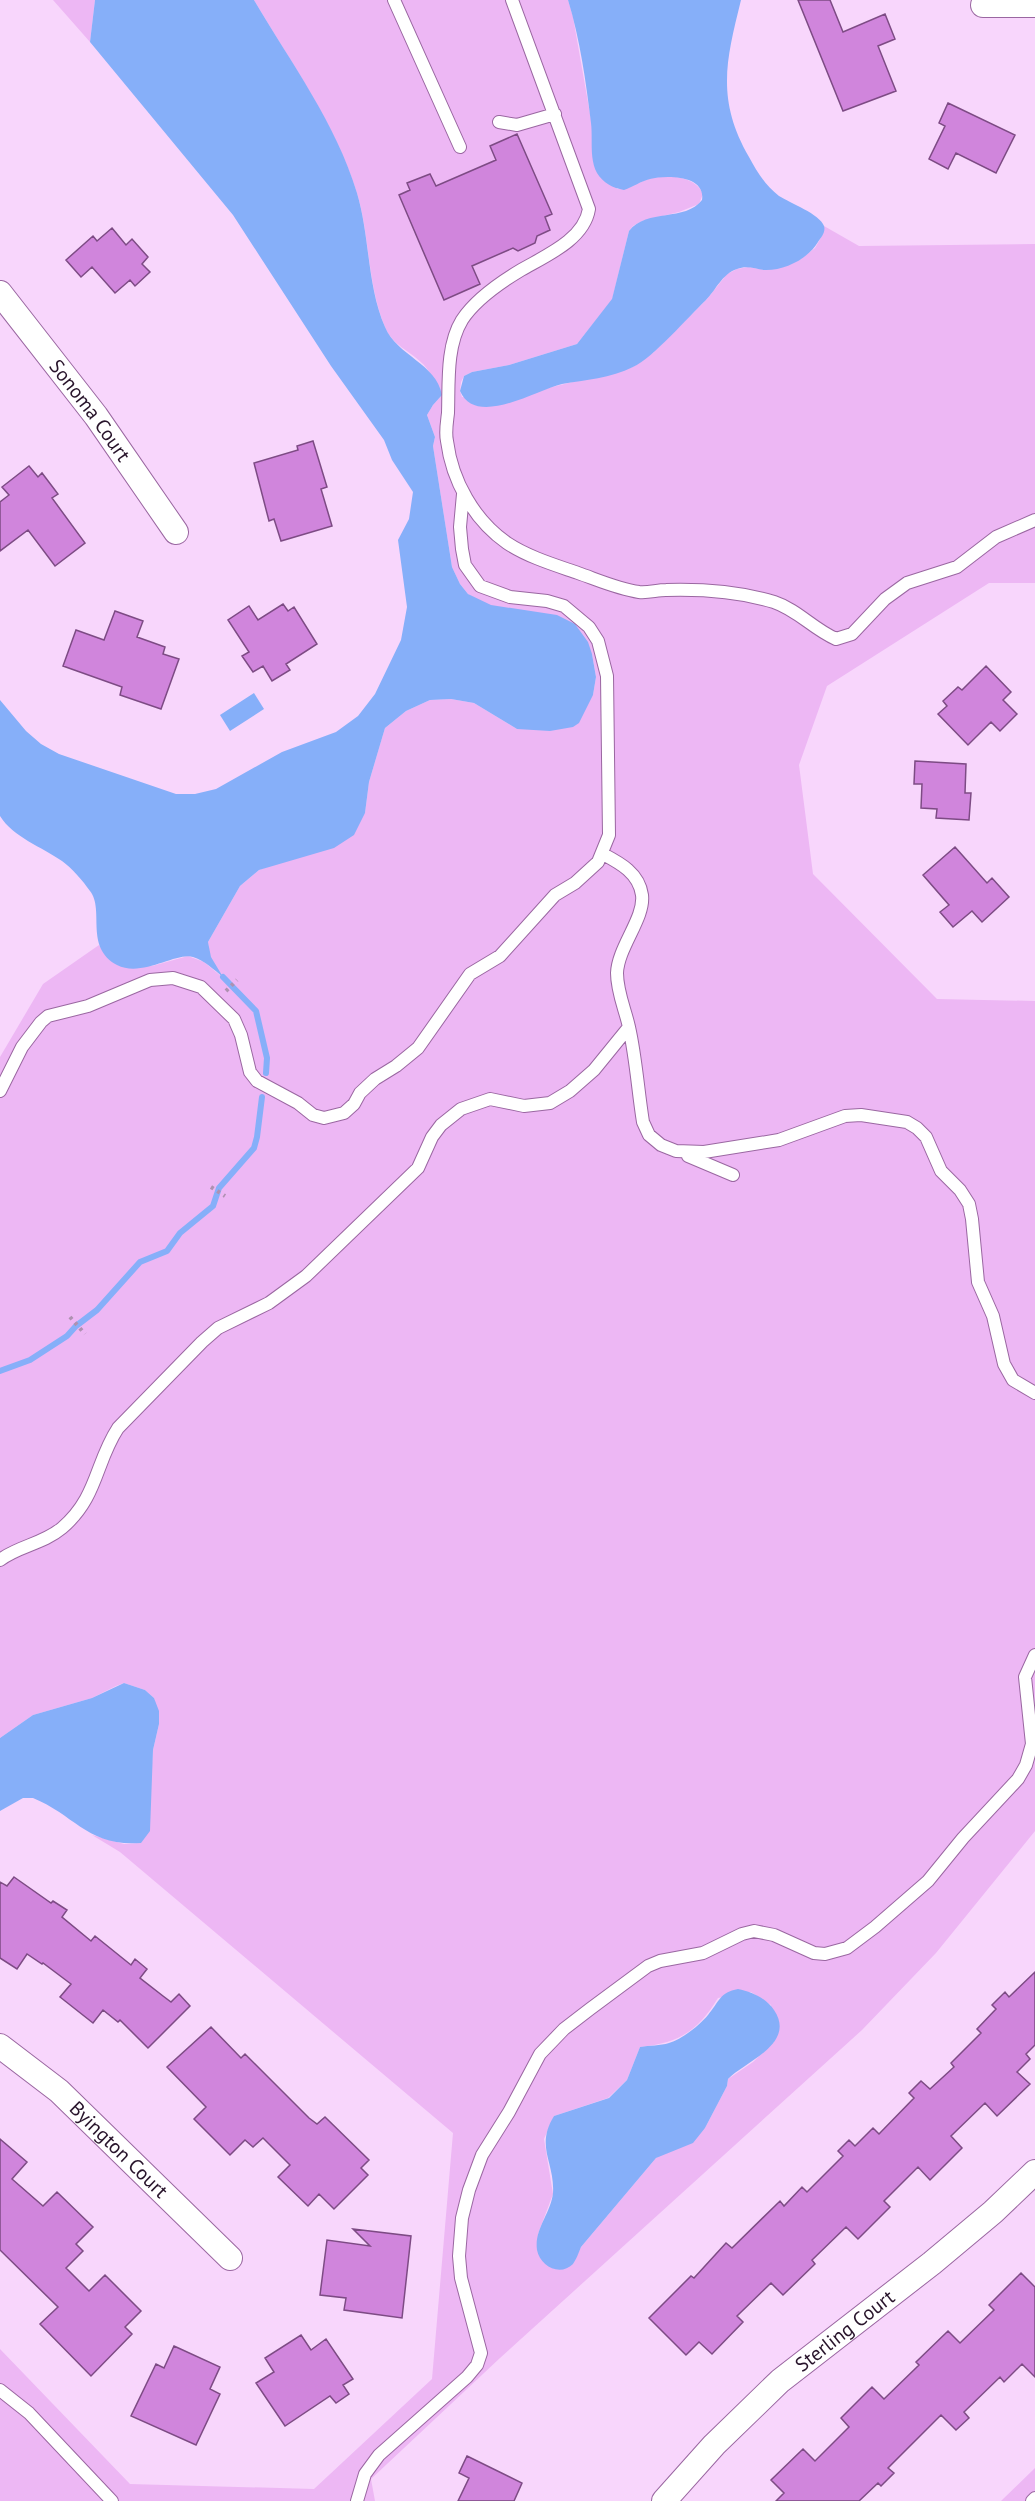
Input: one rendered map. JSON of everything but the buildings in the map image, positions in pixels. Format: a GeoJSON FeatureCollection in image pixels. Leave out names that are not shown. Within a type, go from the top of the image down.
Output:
{"type":"FeatureCollection","features":[{"type":"Feature","properties":{"kind":"street"},"geometry":{"type":"LineString","coordinates":[[983,5],[1035,5]]}},
{"type":"Feature","properties":{"kind":"street","name":"Sonoma Court"},"geometry":{"type":"LineString","coordinates":[[0,292],[76,388],[176,532]]}},
{"type":"Feature","properties":{"kind":"street","name":"Byington Court"},"geometry":{"type":"LineString","coordinates":[[0,2046],[59,2091],[230,2258]]}},
{"type":"Feature","properties":{"kind":"street","name":"Sterling Court"},"geometry":{"type":"LineString","coordinates":[[664,2501],[714,2445],[780,2381],[932,2263],[993,2212],[1035,2172]]}},
{"type":"Feature","properties":{"kind":"lane"},"geometry":{"type":"LineString","coordinates":[[394,0],[460,147]]}},
{"type":"Feature","properties":{"kind":"lane"},"geometry":{"type":"LineString","coordinates":[[512,0],[589,209],[588,218],[555,252],[518,271],[482,299],[462,320],[452,351],[446,439],[463,494],[485,525],[508,544],[548,563],[620,588],[640,592],[690,591],[773,602],[792,609],[824,633],[836,639],[852,634],[885,599],[907,583],[957,567],[996,537],[1035,520]]}},
{"type":"Feature","properties":{"kind":"lane"},"geometry":{"type":"LineString","coordinates":[[500,122],[517,125],[555,114]]}},
{"type":"Feature","properties":{"kind":"lane"},"geometry":{"type":"LineString","coordinates":[[0,1091],[22,1047],[48,1016],[88,1006],[150,980],[173,978],[201,987],[234,1019],[241,1035],[250,1072],[257,1081],[298,1103],[313,1115],[324,1118],[344,1113],[375,1079],[418,1048],[470,974],[500,956],[547,903],[589,871],[603,854],[609,834],[607,676],[598,641],[589,627],[564,606],[548,601],[510,597],[480,586],[465,564],[462,549],[460,527],[463,494]]}},
{"type":"Feature","properties":{"kind":"lane"},"geometry":{"type":"LineString","coordinates":[[603,854],[622,864],[637,879],[643,896],[638,914],[620,955],[617,973],[629,1027],[643,1122],[650,1135],[661,1145],[733,1175]]}},
{"type":"Feature","properties":{"kind":"lane"},"geometry":{"type":"LineString","coordinates":[[0,1560],[48,1539],[63,1527],[91,1493],[108,1443],[118,1428],[201,1342],[218,1328],[269,1303],[315,1268],[418,1168],[432,1137],[441,1125],[461,1109],[479,1101],[490,1099],[524,1107],[550,1103],[570,1091],[594,1070],[629,1027]]}},
{"type":"Feature","properties":{"kind":"lane"},"geometry":{"type":"LineString","coordinates":[[676,1151],[704,1152],[745,1147],[798,1134],[845,1116],[861,1115],[906,1122],[917,1128],[926,1137],[941,1171],[960,1190],[969,1204],[978,1282],[993,1316],[1004,1364],[1013,1380],[1035,1393]]}},
{"type":"Feature","properties":{"kind":"lane"},"geometry":{"type":"LineString","coordinates":[[357,2501],[365,2474],[379,2455],[467,2377],[477,2365],[481,2352],[479,2341],[461,2278],[459,2256],[462,2218],[472,2180],[482,2155],[509,2112],[540,2054],[564,2029],[648,1966],[660,1961],[704,1953],[742,1934],[754,1931],[774,1935],[814,1953],[825,1954],[847,1948],[875,1927],[928,1881],[963,1838],[1018,1779],[1026,1765],[1032,1744],[1025,1677],[1035,1655]]}},
{"type":"Feature","properties":{"kind":"lane"},"geometry":{"type":"LineString","coordinates":[[0,2390],[29,2413],[112,2501]]}},
{"type":"Feature","properties":{"kind":"path"},"geometry":{"type":"LineString","coordinates":[[223,994],[237,980]]}},
{"type":"Feature","properties":{"kind":"path"},"geometry":{"type":"LineString","coordinates":[[211,1187],[225,1196]]}},
{"type":"Feature","properties":{"kind":"path"},"geometry":{"type":"LineString","coordinates":[[70,1317],[85,1334]]}},
{"type":"Feature","properties":{"kind":"shaded area"},"geometry":{"type":"Polygon","coordinates":[[[53,0],[95,0],[90,42],[53,0]]]}},
{"type":"Feature","properties":{"kind":"shaded area"},"geometry":{"type":"Polygon","coordinates":[[[254,0],[568,0],[592,125],[617,189],[648,179],[671,177],[694,183],[703,194],[699,204],[679,212],[642,221],[633,226],[629,231],[612,300],[577,344],[509,365],[472,372],[464,376],[461,382],[462,397],[519,399],[536,391],[633,367],[654,352],[707,299],[727,274],[748,267],[766,270],[801,259],[815,248],[823,234],[824,226],[859,246],[1035,244],[1035,583],[989,583],[827,686],[799,765],[813,874],[937,999],[1035,1001],[1035,1831],[936,1953],[862,2030],[500,2358],[371,2479],[375,2501],[0,2501],[0,2349],[130,2484],[314,2489],[432,2379],[453,2133],[120,1852],[92,1835],[124,1844],[141,1843],[153,1750],[159,1724],[154,1698],[145,1690],[124,1683],[92,1698],[33,1715],[0,1738],[0,1057],[43,984],[99,945],[108,958],[152,966],[188,956],[204,962],[221,976],[210,957],[208,942],[240,886],[259,870],[275,864],[365,813],[369,782],[385,728],[406,711],[430,700],[451,699],[474,703],[517,729],[593,695],[596,677],[592,654],[477,600],[460,584],[452,567],[433,446],[435,437],[427,415],[442,395],[426,367],[392,339],[385,327],[375,294],[361,209],[348,167],[337,142],[297,70],[254,0]],[[751,1992],[718,1998],[703,2019],[686,2033],[666,2042],[640,2047],[627,2080],[608,2098],[554,2116],[544,2139],[553,2194],[538,2234],[573,2264],[581,2247],[656,2158],[705,2128],[727,2086],[728,2079],[753,2062],[774,2042],[771,2005],[751,1992]]]}},
{"type":"Feature","properties":{"kind":"shaded area"},"geometry":{"type":"Polygon","coordinates":[[[1035,2468],[1035,2501],[1001,2501],[1035,2468]]]}},
{"type":"Feature","properties":{"kind":"water"},"geometry":{"type":"Polygon","coordinates":[[[95,0],[254,0],[312,94],[348,167],[361,210],[375,295],[385,327],[398,345],[432,375],[442,395],[427,415],[435,437],[433,446],[452,567],[460,584],[468,594],[491,605],[557,615],[575,624],[588,642],[596,677],[593,695],[579,723],[573,727],[550,731],[517,729],[474,703],[451,699],[430,700],[406,711],[385,728],[369,782],[365,813],[354,835],[334,848],[259,870],[240,886],[208,942],[211,957],[223,977],[193,957],[186,956],[137,969],[117,965],[107,957],[98,939],[96,908],[87,887],[66,864],[20,836],[0,816],[0,700],[26,731],[41,744],[59,754],[176,794],[195,794],[216,789],[282,752],[336,732],[358,716],[375,694],[401,640],[407,607],[398,540],[409,519],[413,492],[392,460],[384,440],[331,366],[233,215],[90,42],[95,0]]]}},
{"type":"Feature","properties":{"kind":"water"},"geometry":{"type":"Polygon","coordinates":[[[568,0],[741,0],[728,61],[728,98],[732,117],[739,136],[762,178],[779,196],[817,217],[824,226],[824,230],[814,248],[795,263],[772,270],[748,267],[732,271],[670,336],[633,367],[607,376],[562,384],[507,404],[492,407],[479,406],[468,402],[460,391],[464,376],[577,344],[612,299],[629,231],[646,220],[686,211],[695,207],[702,200],[702,192],[692,181],[665,177],[643,181],[624,190],[609,185],[597,173],[592,155],[591,123],[582,61],[568,0]]]}},
{"type":"Feature","properties":{"kind":"water"},"geometry":{"type":"Polygon","coordinates":[[[254,693],[264,709],[230,731],[220,715],[254,693]]]}},
{"type":"Feature","properties":{"kind":"water"},"geometry":{"type":"Polygon","coordinates":[[[124,1683],[145,1690],[154,1698],[159,1711],[159,1724],[153,1750],[150,1831],[141,1843],[123,1843],[95,1835],[33,1798],[23,1798],[0,1811],[0,1738],[33,1715],[92,1698],[124,1683]]]}},
{"type":"Feature","properties":{"kind":"water"},"geometry":{"type":"Polygon","coordinates":[[[738,1989],[758,1996],[774,2010],[779,2022],[779,2033],[774,2042],[766,2051],[728,2079],[727,2086],[705,2128],[693,2143],[656,2158],[581,2247],[573,2264],[562,2270],[546,2265],[539,2256],[537,2242],[553,2193],[546,2137],[554,2116],[609,2098],[627,2080],[640,2047],[666,2044],[690,2032],[708,2015],[723,1995],[738,1989]]]}},
{"type":"Feature","properties":{"kind":"waterway"},"geometry":{"type":"LineString","coordinates":[[223,977],[256,1011],[267,1058],[266,1073]]}},
{"type":"Feature","properties":{"kind":"waterway"},"geometry":{"type":"LineString","coordinates":[[0,1371],[30,1360],[67,1336],[97,1310],[140,1262],[167,1251],[180,1233],[213,1206],[219,1188],[254,1148],[262,1097]]}}]}
